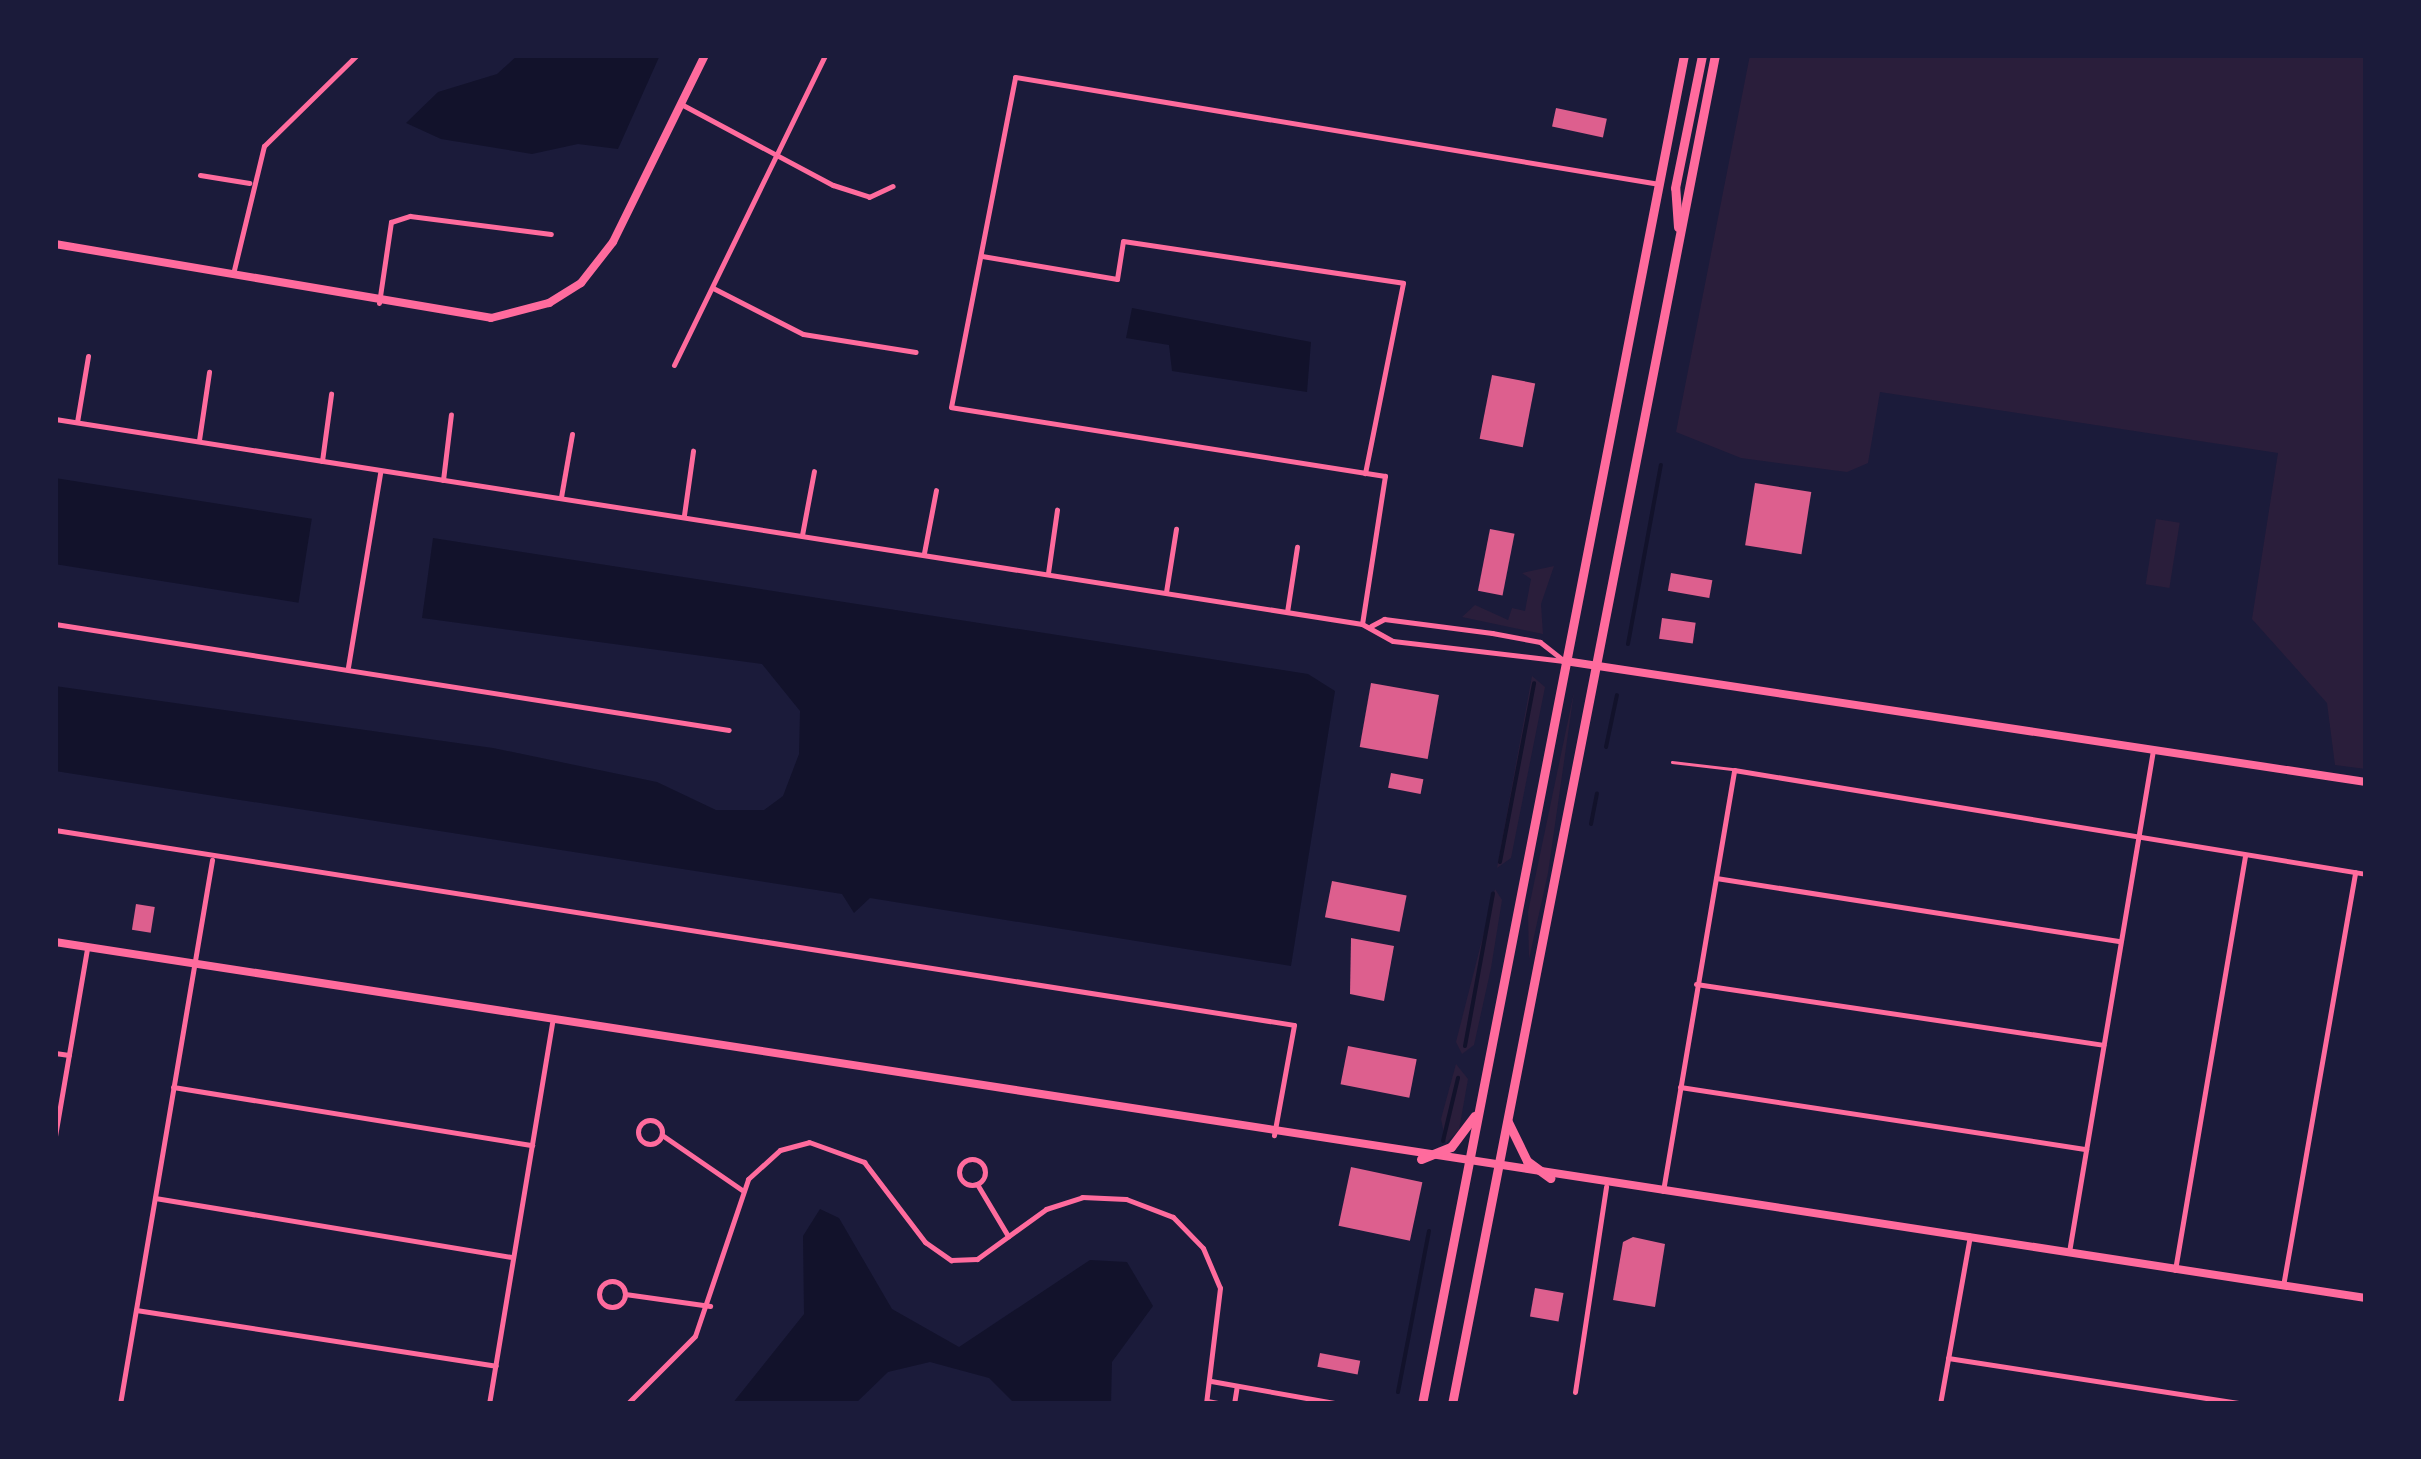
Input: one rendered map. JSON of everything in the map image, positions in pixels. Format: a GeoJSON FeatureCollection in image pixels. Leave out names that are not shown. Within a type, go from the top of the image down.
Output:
{"type":"FeatureCollection","features":[{"type":"Feature","properties":{"kind":"highway"},"geometry":{"type":"LineString","coordinates":[[1422,1404],[1684,55]]}},
{"type":"Feature","properties":{"kind":"highway"},"geometry":{"type":"LineString","coordinates":[[1679,240],[1676,188],[1702,55]]}},
{"type":"Feature","properties":{"kind":"highway"},"geometry":{"type":"LineString","coordinates":[[1452,1404],[1716,55]]}},
{"type":"Feature","properties":{"kind":"highway"},"geometry":{"type":"LineString","coordinates":[[1421,1159],[1451,1147],[1478,1110]]}},
{"type":"Feature","properties":{"kind":"highway"},"geometry":{"type":"LineString","coordinates":[[1507,1121],[1528,1161],[1550,1178]]}},
{"type":"Feature","properties":{"kind":"street"},"geometry":{"type":"LineString","coordinates":[[233,276],[249,183],[264,146],[357,55]]}},
{"type":"Feature","properties":{"kind":"street"},"geometry":{"type":"LineString","coordinates":[[55,244],[379,303],[491,318],[581,283],[613,242],[705,55]]}},
{"type":"Feature","properties":{"kind":"street"},"geometry":{"type":"LineString","coordinates":[[674,365],[825,55]]}},
{"type":"Feature","properties":{"kind":"street"},"geometry":{"type":"LineString","coordinates":[[1362,624],[1384,476],[951,407],[1015,78],[1659,184]]}},
{"type":"Feature","properties":{"kind":"street"},"geometry":{"type":"LineString","coordinates":[[681,104],[869,197],[893,186]]}},
{"type":"Feature","properties":{"kind":"street"},"geometry":{"type":"LineString","coordinates":[[200,176],[249,183]]}},
{"type":"Feature","properties":{"kind":"street"},"geometry":{"type":"LineString","coordinates":[[379,303],[392,222],[410,216],[551,234]]}},
{"type":"Feature","properties":{"kind":"street"},"geometry":{"type":"LineString","coordinates":[[982,256],[1117,279],[1123,241],[1403,283],[1365,472]]}},
{"type":"Feature","properties":{"kind":"street"},"geometry":{"type":"LineString","coordinates":[[713,288],[803,334],[916,352]]}},
{"type":"Feature","properties":{"kind":"street"},"geometry":{"type":"LineString","coordinates":[[78,422],[88,356]]}},
{"type":"Feature","properties":{"kind":"street"},"geometry":{"type":"LineString","coordinates":[[199,440],[210,372]]}},
{"type":"Feature","properties":{"kind":"street"},"geometry":{"type":"LineString","coordinates":[[322,461],[332,394]]}},
{"type":"Feature","properties":{"kind":"street"},"geometry":{"type":"LineString","coordinates":[[442,480],[452,414]]}},
{"type":"Feature","properties":{"kind":"street"},"geometry":{"type":"LineString","coordinates":[[55,419],[1362,624],[1392,641],[1565,662],[2366,782]]}},
{"type":"Feature","properties":{"kind":"street"},"geometry":{"type":"LineString","coordinates":[[561,498],[572,434]]}},
{"type":"Feature","properties":{"kind":"street"},"geometry":{"type":"LineString","coordinates":[[684,516],[694,451]]}},
{"type":"Feature","properties":{"kind":"street"},"geometry":{"type":"LineString","coordinates":[[348,667],[380,471]]}},
{"type":"Feature","properties":{"kind":"street"},"geometry":{"type":"LineString","coordinates":[[802,536],[814,471]]}},
{"type":"Feature","properties":{"kind":"street"},"geometry":{"type":"LineString","coordinates":[[924,553],[936,490]]}},
{"type":"Feature","properties":{"kind":"street"},"geometry":{"type":"LineString","coordinates":[[1048,573],[1057,510]]}},
{"type":"Feature","properties":{"kind":"street"},"geometry":{"type":"LineString","coordinates":[[1166,592],[1176,529]]}},
{"type":"Feature","properties":{"kind":"street"},"geometry":{"type":"LineString","coordinates":[[1287,612],[1297,546]]}},
{"type":"Feature","properties":{"kind":"street"},"geometry":{"type":"LineString","coordinates":[[1371,626],[1384,619],[1492,633],[1540,642],[1565,662]]}},
{"type":"Feature","properties":{"kind":"street"},"geometry":{"type":"LineString","coordinates":[[55,624],[348,667],[728,730]]}},
{"type":"Feature","properties":{"kind":"street"},"geometry":{"type":"LineString","coordinates":[[2069,1252],[2153,750]]}},
{"type":"Feature","properties":{"kind":"street"},"geometry":{"type":"LineString","coordinates":[[1663,1191],[1734,770],[2366,874]]}},
{"type":"Feature","properties":{"kind":"street"},"geometry":{"type":"LineString","coordinates":[[55,830],[212,859],[1294,1025],[1274,1135]]}},
{"type":"Feature","properties":{"kind":"street"},"geometry":{"type":"LineString","coordinates":[[2175,1270],[2246,855]]}},
{"type":"Feature","properties":{"kind":"street"},"geometry":{"type":"LineString","coordinates":[[120,1404],[212,859]]}},
{"type":"Feature","properties":{"kind":"street"},"geometry":{"type":"LineString","coordinates":[[2283,1286],[2355,872]]}},
{"type":"Feature","properties":{"kind":"street"},"geometry":{"type":"LineString","coordinates":[[1716,878],[2120,941]]}},
{"type":"Feature","properties":{"kind":"street"},"geometry":{"type":"LineString","coordinates":[[55,942],[1498,1172],[1663,1191],[2366,1298]]}},
{"type":"Feature","properties":{"kind":"street"},"geometry":{"type":"LineString","coordinates":[[55,1136],[87,948]]}},
{"type":"Feature","properties":{"kind":"street"},"geometry":{"type":"LineString","coordinates":[[1696,984],[2103,1044]]}},
{"type":"Feature","properties":{"kind":"street"},"geometry":{"type":"LineString","coordinates":[[489,1404],[552,1022]]}},
{"type":"Feature","properties":{"kind":"street"},"geometry":{"type":"LineString","coordinates":[[55,1052],[69,1055]]}},
{"type":"Feature","properties":{"kind":"street"},"geometry":{"type":"LineString","coordinates":[[173,1087],[532,1145]]}},
{"type":"Feature","properties":{"kind":"street"},"geometry":{"type":"LineString","coordinates":[[1680,1087],[2086,1149]]}},
{"type":"Feature","properties":{"kind":"street"},"geometry":{"type":"LineString","coordinates":[[662,1135],[645,1143],[638,1130],[653,1119],[662,1135],[742,1190]]}},
{"type":"Feature","properties":{"kind":"street"},"geometry":{"type":"LineString","coordinates":[[627,1404],[686,1347],[710,1306],[742,1190],[780,1150],[824,1143],[872,1169],[944,1258],[977,1259],[1008,1236],[1082,1197],[1142,1203],[1173,1217],[1203,1248],[1220,1288],[1207,1402],[1223,1404]]}},
{"type":"Feature","properties":{"kind":"street"},"geometry":{"type":"LineString","coordinates":[[977,1184],[985,1170],[969,1160],[959,1176],[977,1184],[1008,1236]]}},
{"type":"Feature","properties":{"kind":"street"},"geometry":{"type":"LineString","coordinates":[[1575,1392],[1606,1186]]}},
{"type":"Feature","properties":{"kind":"street"},"geometry":{"type":"LineString","coordinates":[[155,1198],[514,1257]]}},
{"type":"Feature","properties":{"kind":"street"},"geometry":{"type":"LineString","coordinates":[[1940,1404],[1970,1236]]}},
{"type":"Feature","properties":{"kind":"street"},"geometry":{"type":"LineString","coordinates":[[626,1294],[611,1308],[598,1292],[610,1281],[626,1294],[710,1306]]}},
{"type":"Feature","properties":{"kind":"street"},"geometry":{"type":"LineString","coordinates":[[136,1310],[496,1366]]}},
{"type":"Feature","properties":{"kind":"street"},"geometry":{"type":"LineString","coordinates":[[1948,1358],[2246,1404]]}},
{"type":"Feature","properties":{"kind":"street"},"geometry":{"type":"LineString","coordinates":[[1211,1381],[1340,1404]]}},
{"type":"Feature","properties":{"kind":"street"},"geometry":{"type":"LineString","coordinates":[[1234,1404],[1237,1386]]}},
{"type":"Feature","properties":{"kind":"lane"},"geometry":{"type":"LineString","coordinates":[[1672,762],[1734,770]]}},
{"type":"Feature","properties":{"kind":"shaded area"},"geometry":{"type":"Polygon","coordinates":[[[518,55],[660,55],[618,149],[578,144],[532,154],[441,139],[406,123],[438,92],[497,74],[518,55]]]}},
{"type":"Feature","properties":{"kind":"shaded area"},"geometry":{"type":"Polygon","coordinates":[[[1750,55],[2366,55],[2366,769],[2335,765],[2327,703],[2252,619],[2278,453],[1880,392],[1868,463],[1847,472],[1741,458],[1676,432],[1750,55]]]}},
{"type":"Feature","properties":{"kind":"shaded area"},"geometry":{"type":"Polygon","coordinates":[[[1132,308],[1311,342],[1307,392],[1172,371],[1169,345],[1126,338],[1132,308]]]}},
{"type":"Feature","properties":{"kind":"shaded area"},"geometry":{"type":"Polygon","coordinates":[[[55,478],[312,519],[299,603],[55,564],[55,478]]]}},
{"type":"Feature","properties":{"kind":"shaded area"},"geometry":{"type":"Polygon","coordinates":[[[2156,519],[2180,523],[2169,588],[2146,584],[2156,519]]]}},
{"type":"Feature","properties":{"kind":"shaded area"},"geometry":{"type":"Polygon","coordinates":[[[433,538],[1308,674],[1335,691],[1291,966],[870,898],[854,913],[842,894],[55,771],[55,686],[493,748],[657,782],[716,810],[764,810],[783,796],[799,754],[800,711],[762,664],[422,618],[433,538]]]}},
{"type":"Feature","properties":{"kind":"shaded area"},"geometry":{"type":"Polygon","coordinates":[[[1554,566],[1541,604],[1543,634],[1462,617],[1475,605],[1508,620],[1512,608],[1525,611],[1531,579],[1522,573],[1554,566]]]}},
{"type":"Feature","properties":{"kind":"shaded area"},"geometry":{"type":"Polygon","coordinates":[[[1532,676],[1545,687],[1511,858],[1497,868],[1532,676]]]}},
{"type":"Feature","properties":{"kind":"shaded area"},"geometry":{"type":"Polygon","coordinates":[[[1574,692],[1548,873],[1529,959],[1528,912],[1574,692]]]}},
{"type":"Feature","properties":{"kind":"shaded area"},"geometry":{"type":"Polygon","coordinates":[[[1495,889],[1502,900],[1491,968],[1474,1045],[1462,1054],[1456,1042],[1495,889]]]}},
{"type":"Feature","properties":{"kind":"shaded area"},"geometry":{"type":"Polygon","coordinates":[[[1456,1064],[1468,1079],[1459,1130],[1446,1143],[1441,1119],[1456,1064]]]}},
{"type":"Feature","properties":{"kind":"shaded area"},"geometry":{"type":"Polygon","coordinates":[[[820,1209],[839,1218],[892,1309],[959,1347],[1090,1260],[1127,1262],[1153,1306],[1112,1362],[1111,1404],[1015,1404],[989,1378],[930,1362],[888,1372],[855,1404],[732,1404],[804,1314],[803,1236],[820,1209]]]}},
{"type":"Feature","properties":{"kind":"building"},"geometry":{"type":"Polygon","coordinates":[[[1556,108],[1607,119],[1603,137],[1552,127],[1556,108]]]}},
{"type":"Feature","properties":{"kind":"building"},"geometry":{"type":"Polygon","coordinates":[[[1492,375],[1535,383],[1523,447],[1480,439],[1492,375]]]}},
{"type":"Feature","properties":{"kind":"building"},"geometry":{"type":"Polygon","coordinates":[[[1755,483],[1811,492],[1801,554],[1745,545],[1755,483]]]}},
{"type":"Feature","properties":{"kind":"building"},"geometry":{"type":"Polygon","coordinates":[[[1490,529],[1515,534],[1503,596],[1478,591],[1490,529]]]}},
{"type":"Feature","properties":{"kind":"building"},"geometry":{"type":"Polygon","coordinates":[[[1671,573],[1712,580],[1709,598],[1668,591],[1671,573]]]}},
{"type":"Feature","properties":{"kind":"building"},"geometry":{"type":"Polygon","coordinates":[[[1662,618],[1696,623],[1693,644],[1659,639],[1662,618]]]}},
{"type":"Feature","properties":{"kind":"building"},"geometry":{"type":"Polygon","coordinates":[[[1371,683],[1439,695],[1428,759],[1360,747],[1371,683]]]}},
{"type":"Feature","properties":{"kind":"building"},"geometry":{"type":"Polygon","coordinates":[[[1391,773],[1423,779],[1421,794],[1388,788],[1391,773]]]}},
{"type":"Feature","properties":{"kind":"building"},"geometry":{"type":"Polygon","coordinates":[[[1332,881],[1407,896],[1400,932],[1325,917],[1332,881]]]}},
{"type":"Feature","properties":{"kind":"building"},"geometry":{"type":"Polygon","coordinates":[[[136,904],[155,907],[151,933],[132,930],[136,904]]]}},
{"type":"Feature","properties":{"kind":"building"},"geometry":{"type":"Polygon","coordinates":[[[1351,938],[1394,946],[1384,1001],[1350,994],[1351,938]]]}},
{"type":"Feature","properties":{"kind":"building"},"geometry":{"type":"Polygon","coordinates":[[[1348,1046],[1417,1059],[1409,1098],[1341,1084],[1348,1046]]]}},
{"type":"Feature","properties":{"kind":"building"},"geometry":{"type":"Polygon","coordinates":[[[1351,1167],[1422,1182],[1410,1241],[1339,1226],[1351,1167]]]}},
{"type":"Feature","properties":{"kind":"building"},"geometry":{"type":"Polygon","coordinates":[[[1633,1237],[1665,1244],[1655,1307],[1613,1300],[1623,1242],[1633,1237]]]}},
{"type":"Feature","properties":{"kind":"building"},"geometry":{"type":"Polygon","coordinates":[[[1535,1288],[1564,1293],[1559,1322],[1530,1317],[1535,1288]]]}},
{"type":"Feature","properties":{"kind":"building"},"geometry":{"type":"Polygon","coordinates":[[[1320,1353],[1360,1361],[1358,1375],[1317,1367],[1320,1353]]]}},
{"type":"Feature","properties":{"kind":"waterway"},"geometry":{"type":"LineString","coordinates":[[1628,644],[1661,465]]}},
{"type":"Feature","properties":{"kind":"waterway"},"geometry":{"type":"LineString","coordinates":[[1500,862],[1534,683]]}},
{"type":"Feature","properties":{"kind":"waterway"},"geometry":{"type":"LineString","coordinates":[[1606,747],[1617,695]]}},
{"type":"Feature","properties":{"kind":"waterway"},"geometry":{"type":"LineString","coordinates":[[1591,824],[1597,794]]}},
{"type":"Feature","properties":{"kind":"waterway"},"geometry":{"type":"LineString","coordinates":[[1465,1046],[1493,894]]}},
{"type":"Feature","properties":{"kind":"waterway"},"geometry":{"type":"LineString","coordinates":[[1443,1141],[1458,1078]]}},
{"type":"Feature","properties":{"kind":"waterway"},"geometry":{"type":"LineString","coordinates":[[1398,1392],[1429,1231]]}}]}
